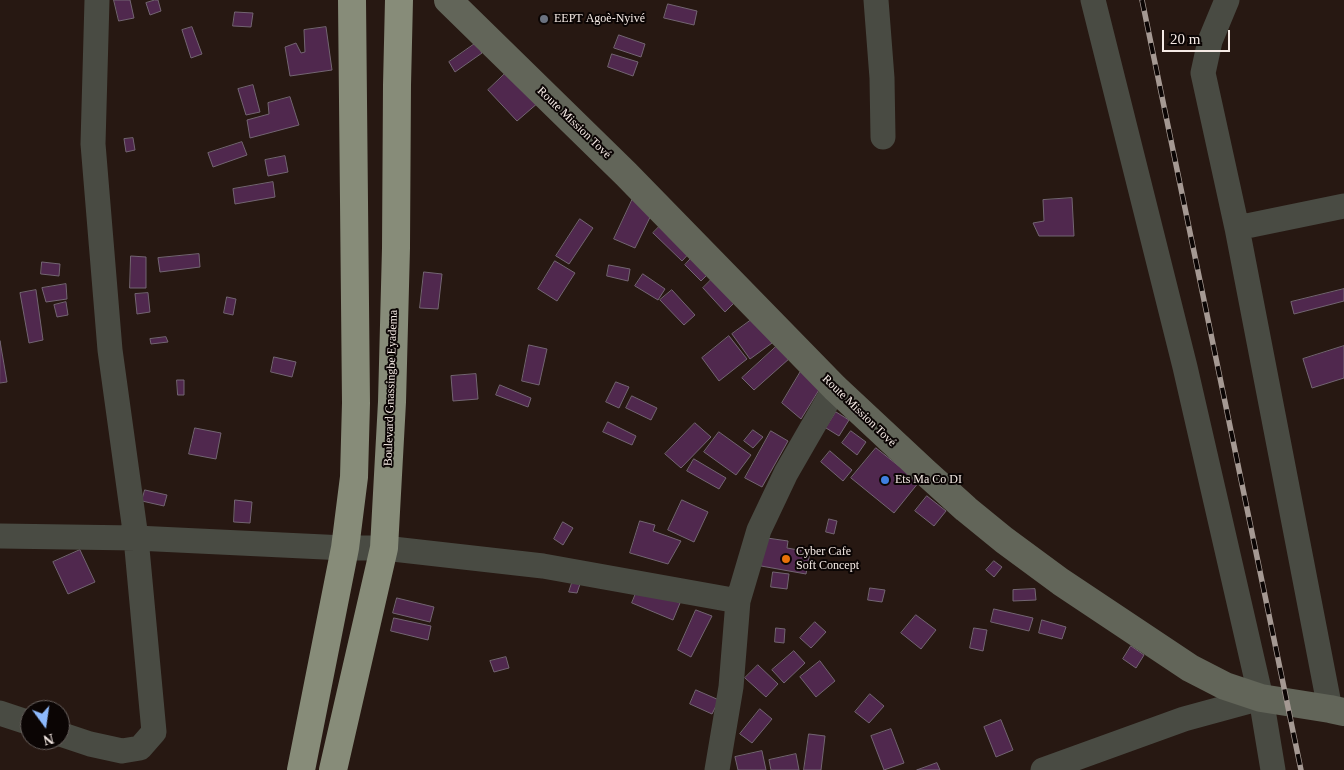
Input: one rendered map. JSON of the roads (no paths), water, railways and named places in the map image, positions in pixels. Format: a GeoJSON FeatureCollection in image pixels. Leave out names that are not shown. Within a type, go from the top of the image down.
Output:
{"type":"FeatureCollection","features":[{"type":"Feature","properties":{"kind":"highway"},"geometry":{"type":"LineString","coordinates":[[301,770],[345,548],[354,477],[356,403],[352,0]]}},
{"type":"Feature","properties":{"kind":"highway","name":"Boulevard Gnassingbe Eyadema"},"geometry":{"type":"LineString","coordinates":[[334,770],[384,548],[392,402],[400,0]]}},
{"type":"Feature","properties":{"kind":"street"},"geometry":{"type":"LineString","coordinates":[[70,737],[90,744],[122,750],[140,748],[154,732],[136,538],[110,350],[93,144],[97,0]]}},
{"type":"Feature","properties":{"kind":"street","name":"Route Mission Tové"},"geometry":{"type":"LineString","coordinates":[[448,0],[633,181],[835,388],[966,509],[1004,540],[1061,582],[1190,668],[1225,686],[1260,698],[1337,710]]}},
{"type":"Feature","properties":{"kind":"street"},"geometry":{"type":"LineString","coordinates":[[876,0],[882,78],[883,137]]}},
{"type":"Feature","properties":{"kind":"street"},"geometry":{"type":"LineString","coordinates":[[1093,0],[1185,368],[1260,698],[1273,770]]}},
{"type":"Feature","properties":{"kind":"street"},"geometry":{"type":"LineString","coordinates":[[1227,0],[1210,41],[1203,73],[1337,710]]}},
{"type":"Feature","properties":{"kind":"street"},"geometry":{"type":"LineString","coordinates":[[1237,228],[1344,206]]}},
{"type":"Feature","properties":{"kind":"street"},"geometry":{"type":"LineString","coordinates":[[717,770],[731,687],[738,601],[759,530],[786,473],[835,388]]}},
{"type":"Feature","properties":{"kind":"street"},"geometry":{"type":"LineString","coordinates":[[0,536],[136,538],[345,548],[384,548],[543,566],[738,601]]}},
{"type":"Feature","properties":{"kind":"street"},"geometry":{"type":"LineString","coordinates":[[1043,770],[1184,719],[1260,698]]}},
{"type":"Feature","properties":{"kind":"street"},"geometry":{"type":"LineString","coordinates":[[0,713],[20,720]]}},
{"type":"Feature","properties":{"kind":"railway"},"geometry":{"type":"LineString","coordinates":[[1142,0],[1301,770]]}},
{"type":"Feature","properties":{"kind":"place","name":"EEPT Agoè-Nyivé"},"geometry":{"type":"Point","coordinates":[544,19]}},
{"type":"Feature","properties":{"kind":"place","name":"Ets Ma Co DI"},"geometry":{"type":"Point","coordinates":[885,480]}},
{"type":"Feature","properties":{"kind":"place","name":"Cyber Cafe Soft Concept"},"geometry":{"type":"Point","coordinates":[786,559]}}]}
